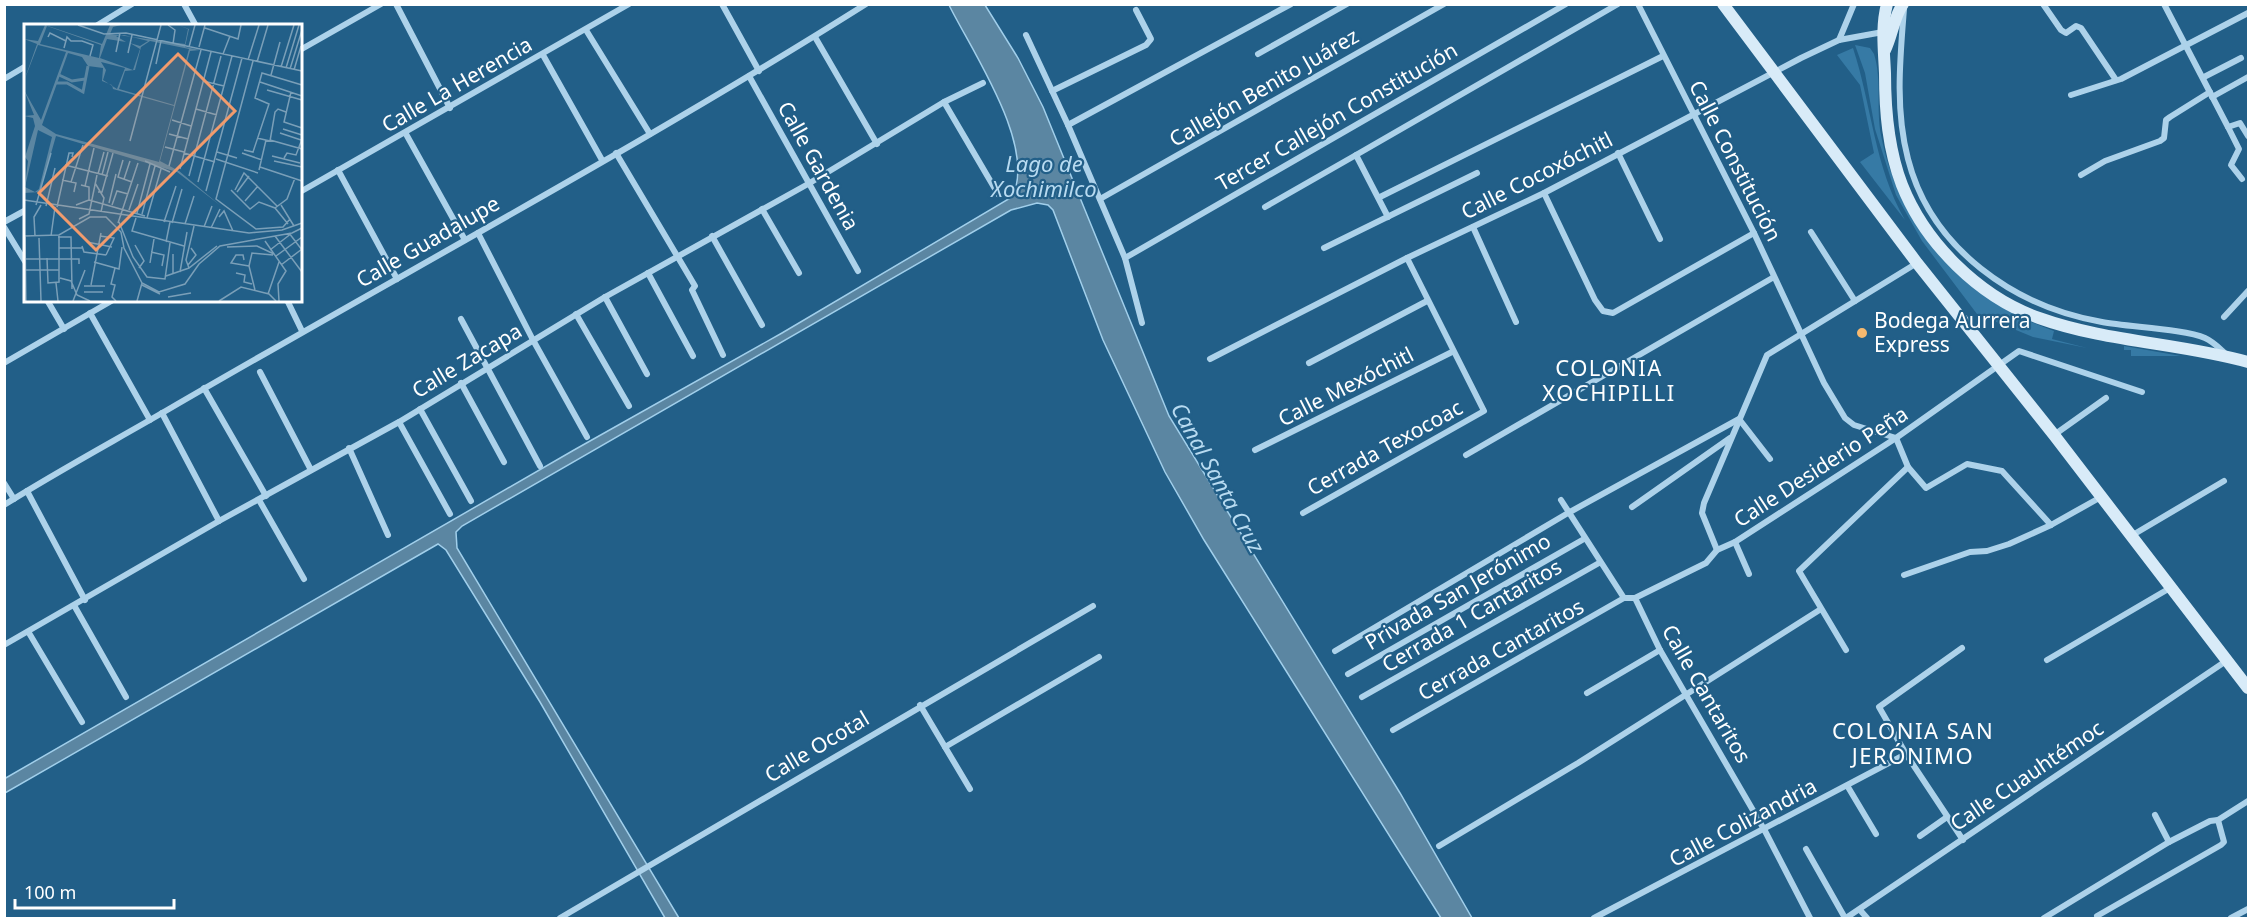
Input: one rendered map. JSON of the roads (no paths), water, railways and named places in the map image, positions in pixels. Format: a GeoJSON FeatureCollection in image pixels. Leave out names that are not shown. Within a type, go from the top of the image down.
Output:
{"type":"FeatureCollection","features":[{"type":"Feature","properties":{"kind":"main road"},"geometry":{"type":"LineString","coordinates":[[1723,4],[1917,263],[2054,435],[2226,661],[2247,683]]}},
{"type":"Feature","properties":{"kind":"main road"},"geometry":{"type":"LineString","coordinates":[[1887,4],[1883,32],[1888,129],[1903,186],[1931,235],[1970,278],[2037,318],[2092,332],[2248,362]]}},
{"type":"Feature","properties":{"kind":"main road"},"geometry":{"type":"LineString","coordinates":[[1884,51],[1893,32],[1897,12],[1904,4]]}},
{"type":"Feature","properties":{"kind":"street"},"geometry":{"type":"LineString","coordinates":[[99,24],[132,4]]}},
{"type":"Feature","properties":{"kind":"street"},"geometry":{"type":"LineString","coordinates":[[184,4],[194,24]]}},
{"type":"Feature","properties":{"kind":"street"},"geometry":{"type":"LineString","coordinates":[[302,49],[381,4]]}},
{"type":"Feature","properties":{"kind":"street"},"geometry":{"type":"LineString","coordinates":[[396,4],[450,108]]}},
{"type":"Feature","properties":{"kind":"street","name":"Calle La Herencia"},"geometry":{"type":"LineString","coordinates":[[302,191],[406,134],[629,4]]}},
{"type":"Feature","properties":{"kind":"street"},"geometry":{"type":"LineString","coordinates":[[722,4],[759,71]]}},
{"type":"Feature","properties":{"kind":"street","name":"Calle Guadalupe"},"geometry":{"type":"LineString","coordinates":[[4,505],[302,331],[478,233],[759,71],[866,4]]}},
{"type":"Feature","properties":{"kind":"street"},"geometry":{"type":"LineString","coordinates":[[1068,125],[1291,4]]}},
{"type":"Feature","properties":{"kind":"street"},"geometry":{"type":"LineString","coordinates":[[1258,54],[1347,4]]}},
{"type":"Feature","properties":{"kind":"street","name":"Callejón Benito Juárez"},"geometry":{"type":"LineString","coordinates":[[1100,200],[1444,4]]}},
{"type":"Feature","properties":{"kind":"street","name":"Tercer Callejón Constitución"},"geometry":{"type":"LineString","coordinates":[[1125,258],[1566,4]]}},
{"type":"Feature","properties":{"kind":"street"},"geometry":{"type":"LineString","coordinates":[[1265,207],[1618,4]]}},
{"type":"Feature","properties":{"kind":"street","name":"Calle Constitución"},"geometry":{"type":"LineString","coordinates":[[1638,4],[1754,233],[1824,383],[1845,418],[1854,425],[1896,438]]}},
{"type":"Feature","properties":{"kind":"street"},"geometry":{"type":"LineString","coordinates":[[1839,40],[1854,4]]}},
{"type":"Feature","properties":{"kind":"street"},"geometry":{"type":"LineString","coordinates":[[1904,4],[1899,63],[1900,111],[1908,158],[1928,207],[1954,242],[1978,268],[2007,289],[2033,303],[2062,314],[2203,337],[2230,357]]}},
{"type":"Feature","properties":{"kind":"street"},"geometry":{"type":"LineString","coordinates":[[2043,4],[2061,30],[2066,33],[2076,26],[2081,28],[2116,80]]}},
{"type":"Feature","properties":{"kind":"street"},"geometry":{"type":"LineString","coordinates":[[2164,4],[2204,77],[2239,149],[2230,165],[2242,179]]}},
{"type":"Feature","properties":{"kind":"street"},"geometry":{"type":"LineString","coordinates":[[1052,91],[1146,45],[1151,39],[1136,10]]}},
{"type":"Feature","properties":{"kind":"street"},"geometry":{"type":"LineString","coordinates":[[2071,95],[2116,80],[2248,13]]}},
{"type":"Feature","properties":{"kind":"street"},"geometry":{"type":"LineString","coordinates":[[586,30],[650,134]]}},
{"type":"Feature","properties":{"kind":"street","name":"Calle Cocoxóchitl"},"geometry":{"type":"LineString","coordinates":[[1210,359],[1407,258],[1544,193],[1839,40],[1883,32]]}},
{"type":"Feature","properties":{"kind":"street"},"geometry":{"type":"LineString","coordinates":[[1026,35],[1068,125],[1125,258],[1142,323]]}},
{"type":"Feature","properties":{"kind":"street"},"geometry":{"type":"LineString","coordinates":[[815,37],[877,144]]}},
{"type":"Feature","properties":{"kind":"street"},"geometry":{"type":"LineString","coordinates":[[543,55],[602,160]]}},
{"type":"Feature","properties":{"kind":"street"},"geometry":{"type":"LineString","coordinates":[[1380,197],[1663,56]]}},
{"type":"Feature","properties":{"kind":"street"},"geometry":{"type":"LineString","coordinates":[[2204,77],[2241,58]]}},
{"type":"Feature","properties":{"kind":"street"},"geometry":{"type":"LineString","coordinates":[[4,78],[24,67]]}},
{"type":"Feature","properties":{"kind":"street","name":"Calle Gardenia"},"geometry":{"type":"LineString","coordinates":[[749,76],[858,271]]}},
{"type":"Feature","properties":{"kind":"street"},"geometry":{"type":"LineString","coordinates":[[2081,175],[2105,161],[2160,141],[2164,138],[2166,120],[2170,117],[2248,77]]}},
{"type":"Feature","properties":{"kind":"street","name":"Calle Zacapa"},"geometry":{"type":"LineString","coordinates":[[4,645],[75,607],[219,521],[399,422],[605,297],[808,184],[944,102],[983,83]]}},
{"type":"Feature","properties":{"kind":"street"},"geometry":{"type":"LineString","coordinates":[[944,102],[998,194]]}},
{"type":"Feature","properties":{"kind":"street"},"geometry":{"type":"LineString","coordinates":[[2228,127],[2240,123],[2248,136]]}},
{"type":"Feature","properties":{"kind":"street"},"geometry":{"type":"LineString","coordinates":[[406,134],[465,240]]}},
{"type":"Feature","properties":{"kind":"street"},"geometry":{"type":"LineString","coordinates":[[616,153],[695,286],[692,290],[723,355]]}},
{"type":"Feature","properties":{"kind":"street"},"geometry":{"type":"LineString","coordinates":[[1618,153],[1660,239]]}},
{"type":"Feature","properties":{"kind":"street"},"geometry":{"type":"LineString","coordinates":[[1356,155],[1380,197],[1388,217]]}},
{"type":"Feature","properties":{"kind":"street"},"geometry":{"type":"LineString","coordinates":[[338,170],[397,279]]}},
{"type":"Feature","properties":{"kind":"street"},"geometry":{"type":"LineString","coordinates":[[1324,248],[1477,173]]}},
{"type":"Feature","properties":{"kind":"street"},"geometry":{"type":"LineString","coordinates":[[1544,193],[1595,300],[1603,311],[1613,313],[1754,233]]}},
{"type":"Feature","properties":{"kind":"street"},"geometry":{"type":"LineString","coordinates":[[762,209],[799,273]]}},
{"type":"Feature","properties":{"kind":"street"},"geometry":{"type":"LineString","coordinates":[[4,222],[24,211]]}},
{"type":"Feature","properties":{"kind":"street"},"geometry":{"type":"LineString","coordinates":[[4,227],[24,260]]}},
{"type":"Feature","properties":{"kind":"street"},"geometry":{"type":"LineString","coordinates":[[1473,227],[1516,322]]}},
{"type":"Feature","properties":{"kind":"street"},"geometry":{"type":"LineString","coordinates":[[1811,232],[1855,301]]}},
{"type":"Feature","properties":{"kind":"street"},"geometry":{"type":"LineString","coordinates":[[478,233],[533,340],[587,437]]}},
{"type":"Feature","properties":{"kind":"street"},"geometry":{"type":"LineString","coordinates":[[712,236],[762,325]]}},
{"type":"Feature","properties":{"kind":"street"},"geometry":{"type":"LineString","coordinates":[[1407,258],[1452,352]]}},
{"type":"Feature","properties":{"kind":"street"},"geometry":{"type":"LineString","coordinates":[[1717,550],[1702,513],[1704,503],[1767,355],[1917,263]]}},
{"type":"Feature","properties":{"kind":"street"},"geometry":{"type":"LineString","coordinates":[[648,273],[693,356]]}},
{"type":"Feature","properties":{"kind":"street"},"geometry":{"type":"LineString","coordinates":[[1466,455],[1773,277]]}},
{"type":"Feature","properties":{"kind":"street"},"geometry":{"type":"LineString","coordinates":[[2224,316],[2248,291]]}},
{"type":"Feature","properties":{"kind":"street"},"geometry":{"type":"LineString","coordinates":[[605,297],[647,374]]}},
{"type":"Feature","properties":{"kind":"street"},"geometry":{"type":"LineString","coordinates":[[1309,363],[1427,301]]}},
{"type":"Feature","properties":{"kind":"street"},"geometry":{"type":"LineString","coordinates":[[48,302],[64,328]]}},
{"type":"Feature","properties":{"kind":"street"},"geometry":{"type":"LineString","coordinates":[[4,363],[110,302]]}},
{"type":"Feature","properties":{"kind":"street"},"geometry":{"type":"LineString","coordinates":[[287,302],[302,331]]}},
{"type":"Feature","properties":{"kind":"street"},"geometry":{"type":"LineString","coordinates":[[90,314],[150,420]]}},
{"type":"Feature","properties":{"kind":"street"},"geometry":{"type":"LineString","coordinates":[[576,314],[629,406]]}},
{"type":"Feature","properties":{"kind":"street"},"geometry":{"type":"LineString","coordinates":[[461,319],[540,466]]}},
{"type":"Feature","properties":{"kind":"street","name":"Calle Desiderio Peña"},"geometry":{"type":"LineString","coordinates":[[1635,598],[1706,563],[1717,550],[1735,542],[1896,438],[2019,351],[2142,392]]}},
{"type":"Feature","properties":{"kind":"street","name":"Cerrada Texocoac"},"geometry":{"type":"LineString","coordinates":[[1303,513],[1484,411],[1452,352]]}},
{"type":"Feature","properties":{"kind":"street","name":"Calle Mexóchitl"},"geometry":{"type":"LineString","coordinates":[[1255,450],[1452,352]]}},
{"type":"Feature","properties":{"kind":"street"},"geometry":{"type":"LineString","coordinates":[[260,372],[311,470]]}},
{"type":"Feature","properties":{"kind":"street"},"geometry":{"type":"LineString","coordinates":[[461,383],[504,462]]}},
{"type":"Feature","properties":{"kind":"street"},"geometry":{"type":"LineString","coordinates":[[204,388],[266,496]]}},
{"type":"Feature","properties":{"kind":"street"},"geometry":{"type":"LineString","coordinates":[[2054,435],[2106,398]]}},
{"type":"Feature","properties":{"kind":"street"},"geometry":{"type":"LineString","coordinates":[[420,409],[471,501]]}},
{"type":"Feature","properties":{"kind":"street"},"geometry":{"type":"LineString","coordinates":[[162,413],[219,521]]}},
{"type":"Feature","properties":{"kind":"street"},"geometry":{"type":"LineString","coordinates":[[1739,419],[1770,459]]}},
{"type":"Feature","properties":{"kind":"street"},"geometry":{"type":"LineString","coordinates":[[1335,651],[1568,513],[1739,419]]}},
{"type":"Feature","properties":{"kind":"street"},"geometry":{"type":"LineString","coordinates":[[399,422],[450,514]]}},
{"type":"Feature","properties":{"kind":"street"},"geometry":{"type":"LineString","coordinates":[[1632,507],[1731,437]]}},
{"type":"Feature","properties":{"kind":"street"},"geometry":{"type":"LineString","coordinates":[[1896,438],[1908,467],[1926,488],[1967,464],[2002,471],[2051,525]]}},
{"type":"Feature","properties":{"kind":"street"},"geometry":{"type":"LineString","coordinates":[[349,448],[388,535]]}},
{"type":"Feature","properties":{"kind":"street"},"geometry":{"type":"LineString","coordinates":[[1846,650],[1799,572],[1908,467]]}},
{"type":"Feature","properties":{"kind":"street"},"geometry":{"type":"LineString","coordinates":[[2131,536],[2224,481]]}},
{"type":"Feature","properties":{"kind":"street"},"geometry":{"type":"LineString","coordinates":[[4,483],[14,499]]}},
{"type":"Feature","properties":{"kind":"street"},"geometry":{"type":"LineString","coordinates":[[27,491],[86,600]]}},
{"type":"Feature","properties":{"kind":"street"},"geometry":{"type":"LineString","coordinates":[[1904,575],[1970,552],[1987,551],[2009,544],[2051,525],[2101,497]]}},
{"type":"Feature","properties":{"kind":"street"},"geometry":{"type":"LineString","coordinates":[[259,500],[304,579]]}},
{"type":"Feature","properties":{"kind":"street"},"geometry":{"type":"LineString","coordinates":[[1561,500],[1599,563],[1624,598],[1635,598]]}},
{"type":"Feature","properties":{"kind":"street","name":"Privada San Jerónimo"},"geometry":{"type":"LineString","coordinates":[[1348,674],[1584,539]]}},
{"type":"Feature","properties":{"kind":"street"},"geometry":{"type":"LineString","coordinates":[[1735,542],[1749,574]]}},
{"type":"Feature","properties":{"kind":"street","name":"Cerrada 1 Cantaritos"},"geometry":{"type":"LineString","coordinates":[[1362,697],[1599,563]]}},
{"type":"Feature","properties":{"kind":"street"},"geometry":{"type":"LineString","coordinates":[[2047,660],[2170,588]]}},
{"type":"Feature","properties":{"kind":"street","name":"Cerrada Cantaritos"},"geometry":{"type":"LineString","coordinates":[[1393,730],[1624,598]]}},
{"type":"Feature","properties":{"kind":"street","name":"Calle Cantaritos"},"geometry":{"type":"LineString","coordinates":[[1635,598],[1660,650],[1765,831],[1810,918]]}},
{"type":"Feature","properties":{"kind":"street","name":"Calle Ocotal"},"geometry":{"type":"LineString","coordinates":[[560,918],[1093,606]]}},
{"type":"Feature","properties":{"kind":"street"},"geometry":{"type":"LineString","coordinates":[[75,607],[126,697]]}},
{"type":"Feature","properties":{"kind":"street"},"geometry":{"type":"LineString","coordinates":[[1439,846],[1578,763],[1821,609]]}},
{"type":"Feature","properties":{"kind":"street"},"geometry":{"type":"LineString","coordinates":[[29,633],[82,722]]}},
{"type":"Feature","properties":{"kind":"street"},"geometry":{"type":"LineString","coordinates":[[1962,648],[1879,707],[1906,754],[1963,840]]}},
{"type":"Feature","properties":{"kind":"street"},"geometry":{"type":"LineString","coordinates":[[1587,693],[1660,650]]}},
{"type":"Feature","properties":{"kind":"street"},"geometry":{"type":"LineString","coordinates":[[945,747],[1100,657]]}},
{"type":"Feature","properties":{"kind":"street","name":"Calle Cuauhtémoc"},"geometry":{"type":"LineString","coordinates":[[1846,918],[2226,661]]}},
{"type":"Feature","properties":{"kind":"street"},"geometry":{"type":"LineString","coordinates":[[921,705],[970,789]]}},
{"type":"Feature","properties":{"kind":"street","name":"Calle Colizandria"},"geometry":{"type":"LineString","coordinates":[[1594,918],[1765,831],[1906,754]]}},
{"type":"Feature","properties":{"kind":"street"},"geometry":{"type":"LineString","coordinates":[[1848,787],[1876,834]]}},
{"type":"Feature","properties":{"kind":"street"},"geometry":{"type":"LineString","coordinates":[[2044,918],[2169,842],[2210,820],[2218,820],[2248,801]]}},
{"type":"Feature","properties":{"kind":"street"},"geometry":{"type":"LineString","coordinates":[[2155,815],[2169,842]]}},
{"type":"Feature","properties":{"kind":"street"},"geometry":{"type":"LineString","coordinates":[[1920,836],[1947,817]]}},
{"type":"Feature","properties":{"kind":"street"},"geometry":{"type":"LineString","coordinates":[[2097,916],[2220,846],[2224,842],[2224,836],[2218,820]]}},
{"type":"Feature","properties":{"kind":"street"},"geometry":{"type":"LineString","coordinates":[[1806,849],[1846,918]]}},
{"type":"Feature","properties":{"kind":"street"},"geometry":{"type":"LineString","coordinates":[[2231,918],[2248,909]]}},
{"type":"Feature","properties":{"kind":"street"},"geometry":{"type":"LineString","coordinates":[[1860,910],[1867,918]]}},
{"type":"Feature","properties":{"kind":"water","name":"Lago de Xochimilco"},"geometry":{"type":"Polygon","coordinates":[[[949,5],[985,5],[1018,58],[1043,107],[1169,416],[1400,793],[1472,918],[1441,918],[1204,540],[1165,472],[1103,340],[1053,210],[1048,205],[1037,203],[1011,210],[462,526],[456,532],[457,548],[679,918],[665,918],[540,702],[446,550],[438,544],[5,793],[4,779],[574,450],[782,333],[1012,197],[1018,176],[1016,152],[1009,126],[985,72],[949,5]]]}},
{"type":"Feature","properties":{"kind":"place","name":"Bodega Aurrera Express"},"geometry":{"type":"Point","coordinates":[1862,333]}},
{"type":"Feature","properties":{"kind":"district","name":"COLONIA XOCHIPILLI"},"geometry":{"type":"Point","coordinates":[1609,380]}},
{"type":"Feature","properties":{"kind":"district","name":"COLONIA SAN JERÓNIMO"},"geometry":{"type":"Point","coordinates":[1913,744]}},
{"type":"Feature","properties":{"kind":"water label","name":"Canal Santa Cruz"},"geometry":{"type":"Point","coordinates":[1218,478]}}]}
